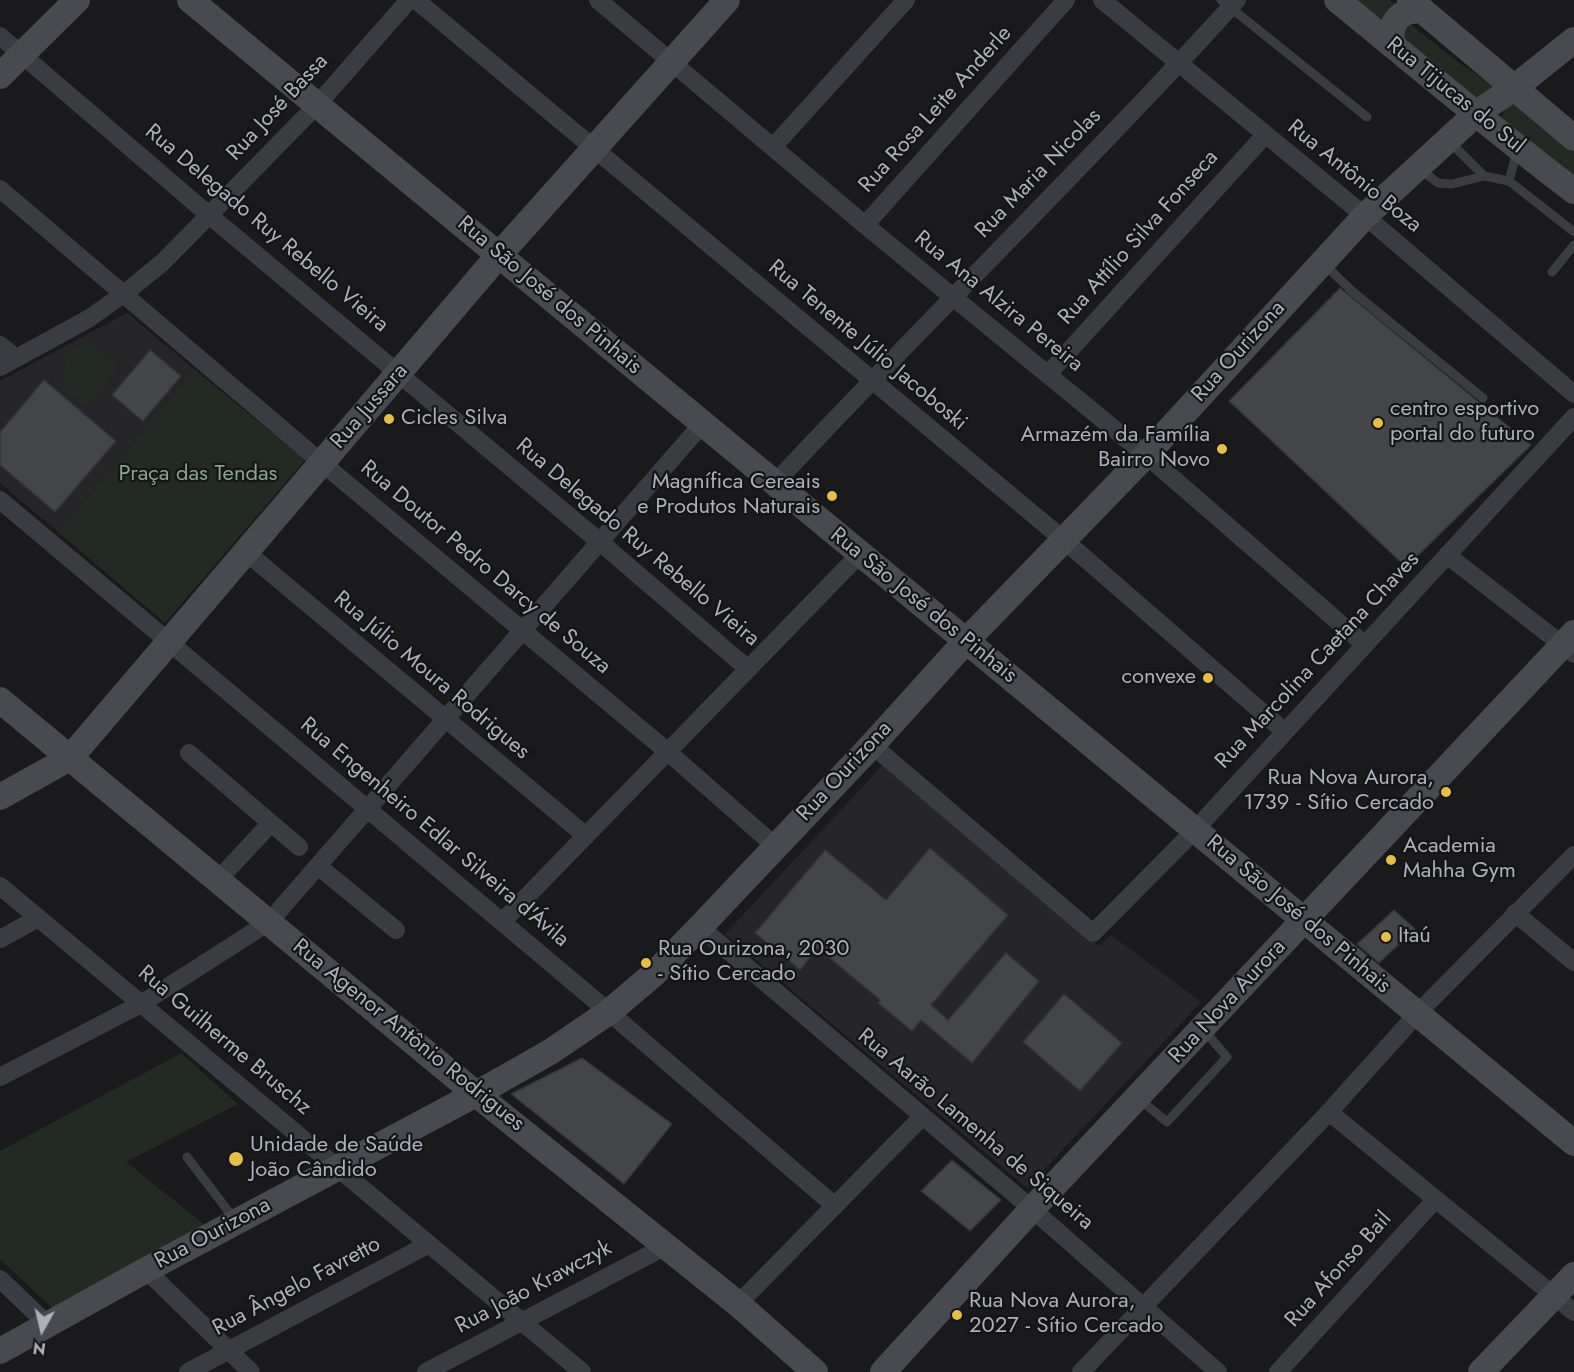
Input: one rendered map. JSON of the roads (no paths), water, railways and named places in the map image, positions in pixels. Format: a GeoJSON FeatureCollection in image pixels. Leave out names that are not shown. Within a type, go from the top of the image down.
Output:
{"type":"FeatureCollection","features":[{"type":"Feature","properties":{"kind":"street"},"geometry":{"type":"LineString","coordinates":[[0,76],[77,0]]}},
{"type":"Feature","properties":{"kind":"street","name":"Rua São José dos Pinhais"},"geometry":{"type":"LineString","coordinates":[[190,0],[1574,1143]]}},
{"type":"Feature","properties":{"kind":"street","name":"Rua José Bassa"},"geometry":{"type":"LineString","coordinates":[[8,362],[88,319],[125,294],[163,262],[317,105],[409,0]]}},
{"type":"Feature","properties":{"kind":"street","name":"Rua Tenente Júlio Jacoboski"},"geometry":{"type":"LineString","coordinates":[[416,0],[1064,540],[1285,732]]}},
{"type":"Feature","properties":{"kind":"street","name":"Rua Ana Alzira Pereira"},"geometry":{"type":"LineString","coordinates":[[598,0],[865,225],[1146,455],[1365,645]]}},
{"type":"Feature","properties":{"kind":"street","name":"Rua Jussara"},"geometry":{"type":"LineString","coordinates":[[0,797],[69,758],[499,255],[727,0]]}},
{"type":"Feature","properties":{"kind":"street"},"geometry":{"type":"LineString","coordinates":[[774,146],[906,0]]}},
{"type":"Feature","properties":{"kind":"street","name":"Rua Rosa Leite Anderle"},"geometry":{"type":"LineString","coordinates":[[865,225],[1066,0]]}},
{"type":"Feature","properties":{"kind":"street","name":"Rua Antônio Boza"},"geometry":{"type":"LineString","coordinates":[[1102,0],[1365,216],[1574,394]]}},
{"type":"Feature","properties":{"kind":"street","name":"Rua Tijucas do Sul"},"geometry":{"type":"LineString","coordinates":[[1337,0],[1477,113],[1517,149],[1574,191]]}},
{"type":"Feature","properties":{"kind":"street","name":"Rua Maria Nicolas"},"geometry":{"type":"LineString","coordinates":[[775,483],[870,380],[1179,64],[1229,2]]}},
{"type":"Feature","properties":{"kind":"street"},"geometry":{"type":"LineString","coordinates":[[1393,46],[1391,32],[1396,20],[1416,5]]}},
{"type":"Feature","properties":{"kind":"street","name":"Rua Tijucas do Sul"},"geometry":{"type":"LineString","coordinates":[[1416,5],[1574,138]]}},
{"type":"Feature","properties":{"kind":"street","name":"Rua Delegado Ruy Rebello Vieira"},"geometry":{"type":"LineString","coordinates":[[0,36],[748,669]]}},
{"type":"Feature","properties":{"kind":"street","name":"Rua Ourizona"},"geometry":{"type":"LineString","coordinates":[[0,1351],[146,1270],[476,1094],[550,1052],[609,1012],[654,973],[700,927],[872,745],[966,640],[1146,455],[1365,216],[1477,113],[1514,88],[1574,40]]}},
{"type":"Feature","properties":{"kind":"street","name":"Rua Attílio Silva Fonseca"},"geometry":{"type":"LineString","coordinates":[[1048,374],[1265,135]]}},
{"type":"Feature","properties":{"kind":"street","name":"Rua Doutor Pedro Darcy de Souza"},"geometry":{"type":"LineString","coordinates":[[0,189],[322,463],[668,752],[775,846]]}},
{"type":"Feature","properties":{"kind":"street"},"geometry":{"type":"LineString","coordinates":[[0,345],[8,362]]}},
{"type":"Feature","properties":{"kind":"street","name":"Rua Marcolina Caetana Chaves"},"geometry":{"type":"LineString","coordinates":[[872,745],[1093,933],[1195,830],[1574,417]]}},
{"type":"Feature","properties":{"kind":"street"},"geometry":{"type":"LineString","coordinates":[[0,1077],[141,1004],[269,922],[703,423]]}},
{"type":"Feature","properties":{"kind":"street","name":"Rua Engenheiro Edlar Silveira d'Ávila"},"geometry":{"type":"LineString","coordinates":[[0,500],[609,1012],[835,1206]]}},
{"type":"Feature","properties":{"kind":"street","name":"Rua Júlio Moura Rodrigues"},"geometry":{"type":"LineString","coordinates":[[246,552],[586,836]]}},
{"type":"Feature","properties":{"kind":"street"},"geometry":{"type":"LineString","coordinates":[[502,922],[860,554]]}},
{"type":"Feature","properties":{"kind":"street"},"geometry":{"type":"LineString","coordinates":[[1447,555],[1570,644]]}},
{"type":"Feature","properties":{"kind":"street","name":"Rua Nova Aurora"},"geometry":{"type":"LineString","coordinates":[[883,1372],[1032,1209],[1570,644]]}},
{"type":"Feature","properties":{"kind":"street","name":"Rua Agenor Antônio Rodrigues"},"geometry":{"type":"LineString","coordinates":[[0,700],[476,1094],[738,1304],[815,1372]]}},
{"type":"Feature","properties":{"kind":"street"},"geometry":{"type":"LineString","coordinates":[[189,753],[299,848]]}},
{"type":"Feature","properties":{"kind":"street"},"geometry":{"type":"LineString","coordinates":[[218,880],[271,823]]}},
{"type":"Feature","properties":{"kind":"street"},"geometry":{"type":"LineString","coordinates":[[1081,1372],[1329,1112],[1418,1014],[1574,855]]}},
{"type":"Feature","properties":{"kind":"street"},"geometry":{"type":"LineString","coordinates":[[318,866],[396,930]]}},
{"type":"Feature","properties":{"kind":"street","name":"Rua Guilherme Bruschz"},"geometry":{"type":"LineString","coordinates":[[0,886],[582,1372]]}},
{"type":"Feature","properties":{"kind":"street"},"geometry":{"type":"LineString","coordinates":[[1515,913],[1574,962]]}},
{"type":"Feature","properties":{"kind":"street"},"geometry":{"type":"LineString","coordinates":[[0,939],[38,918]]}},
{"type":"Feature","properties":{"kind":"street","name":"Rua Aarão Lamenha de Siqueira"},"geometry":{"type":"LineString","coordinates":[[700,927],[1032,1209],[1218,1372]]}},
{"type":"Feature","properties":{"kind":"street"},"geometry":{"type":"LineString","coordinates":[[1329,1112],[1574,1312]]}},
{"type":"Feature","properties":{"kind":"street"},"geometry":{"type":"LineString","coordinates":[[738,1304],[922,1117]]}},
{"type":"Feature","properties":{"kind":"street","name":"Rua Afonso Bail"},"geometry":{"type":"LineString","coordinates":[[1278,1372],[1435,1200]]}},
{"type":"Feature","properties":{"kind":"street","name":"Rua Ângelo Favretto"},"geometry":{"type":"LineString","coordinates":[[188,1372],[429,1244]]}},
{"type":"Feature","properties":{"kind":"street","name":"Rua João Krawczyk"},"geometry":{"type":"LineString","coordinates":[[426,1372],[666,1246]]}},
{"type":"Feature","properties":{"kind":"street"},"geometry":{"type":"LineString","coordinates":[[146,1270],[251,1372]]}},
{"type":"Feature","properties":{"kind":"street"},"geometry":{"type":"LineString","coordinates":[[1481,1372],[1574,1275]]}},
{"type":"Feature","properties":{"kind":"street"},"geometry":{"type":"LineString","coordinates":[[0,1279],[48,1324]]}},
{"type":"Feature","properties":{"kind":"lane"},"geometry":{"type":"LineString","coordinates":[[1229,2],[1367,117]]}},
{"type":"Feature","properties":{"kind":"lane"},"geometry":{"type":"LineString","coordinates":[[1448,140],[1485,176]]}},
{"type":"Feature","properties":{"kind":"lane"},"geometry":{"type":"LineString","coordinates":[[1509,181],[1517,149]]}},
{"type":"Feature","properties":{"kind":"lane"},"geometry":{"type":"LineString","coordinates":[[1419,167],[1438,183],[1452,184],[1485,176],[1509,181],[1574,232]]}},
{"type":"Feature","properties":{"kind":"lane"},"geometry":{"type":"LineString","coordinates":[[1552,272],[1574,245]]}},
{"type":"Feature","properties":{"kind":"lane"},"geometry":{"type":"LineString","coordinates":[[1321,262],[1353,292],[1483,398]]}},
{"type":"Feature","properties":{"kind":"lane"},"geometry":{"type":"LineString","coordinates":[[1138,1098],[1167,1122],[1227,1056],[1203,1029]]}},
{"type":"Feature","properties":{"kind":"lane"},"geometry":{"type":"LineString","coordinates":[[187,1157],[236,1222]]}},
{"type":"Feature","properties":{"kind":"place","name":"Cicles Silva"},"geometry":{"type":"Point","coordinates":[389,419]}},
{"type":"Feature","properties":{"kind":"place","name":"centro esportivo portal do futuro"},"geometry":{"type":"Point","coordinates":[1378,423]}},
{"type":"Feature","properties":{"kind":"place","name":"Armazém da Família Bairro Novo"},"geometry":{"type":"Point","coordinates":[1222,449]}},
{"type":"Feature","properties":{"kind":"place","name":"Magnífica Cereais e Produtos Naturais"},"geometry":{"type":"Point","coordinates":[832,496]}},
{"type":"Feature","properties":{"kind":"place","name":"convexe"},"geometry":{"type":"Point","coordinates":[1208,678]}},
{"type":"Feature","properties":{"kind":"place","name":"Rua Nova Aurora, 1739 - Sítio Cercado"},"geometry":{"type":"Point","coordinates":[1446,792]}},
{"type":"Feature","properties":{"kind":"place","name":"Academia Mahha Gym"},"geometry":{"type":"Point","coordinates":[1391,860]}},
{"type":"Feature","properties":{"kind":"place","name":"Itaú"},"geometry":{"type":"Point","coordinates":[1386,937]}},
{"type":"Feature","properties":{"kind":"place","name":"Rua Ourizona, 2030 - Sítio Cercado"},"geometry":{"type":"Point","coordinates":[646,963]}},
{"type":"Feature","properties":{"kind":"place","name":"Unidade de Saúde João Cândido"},"geometry":{"type":"Point","coordinates":[236,1159]}},
{"type":"Feature","properties":{"kind":"place","name":"Rua Nova Aurora, 2027 - Sítio Cercado"},"geometry":{"type":"Point","coordinates":[957,1315]}},
{"type":"Feature","properties":{"kind":"park label","name":"Praça das Tendas"},"geometry":{"type":"Point","coordinates":[198,475]}}]}
